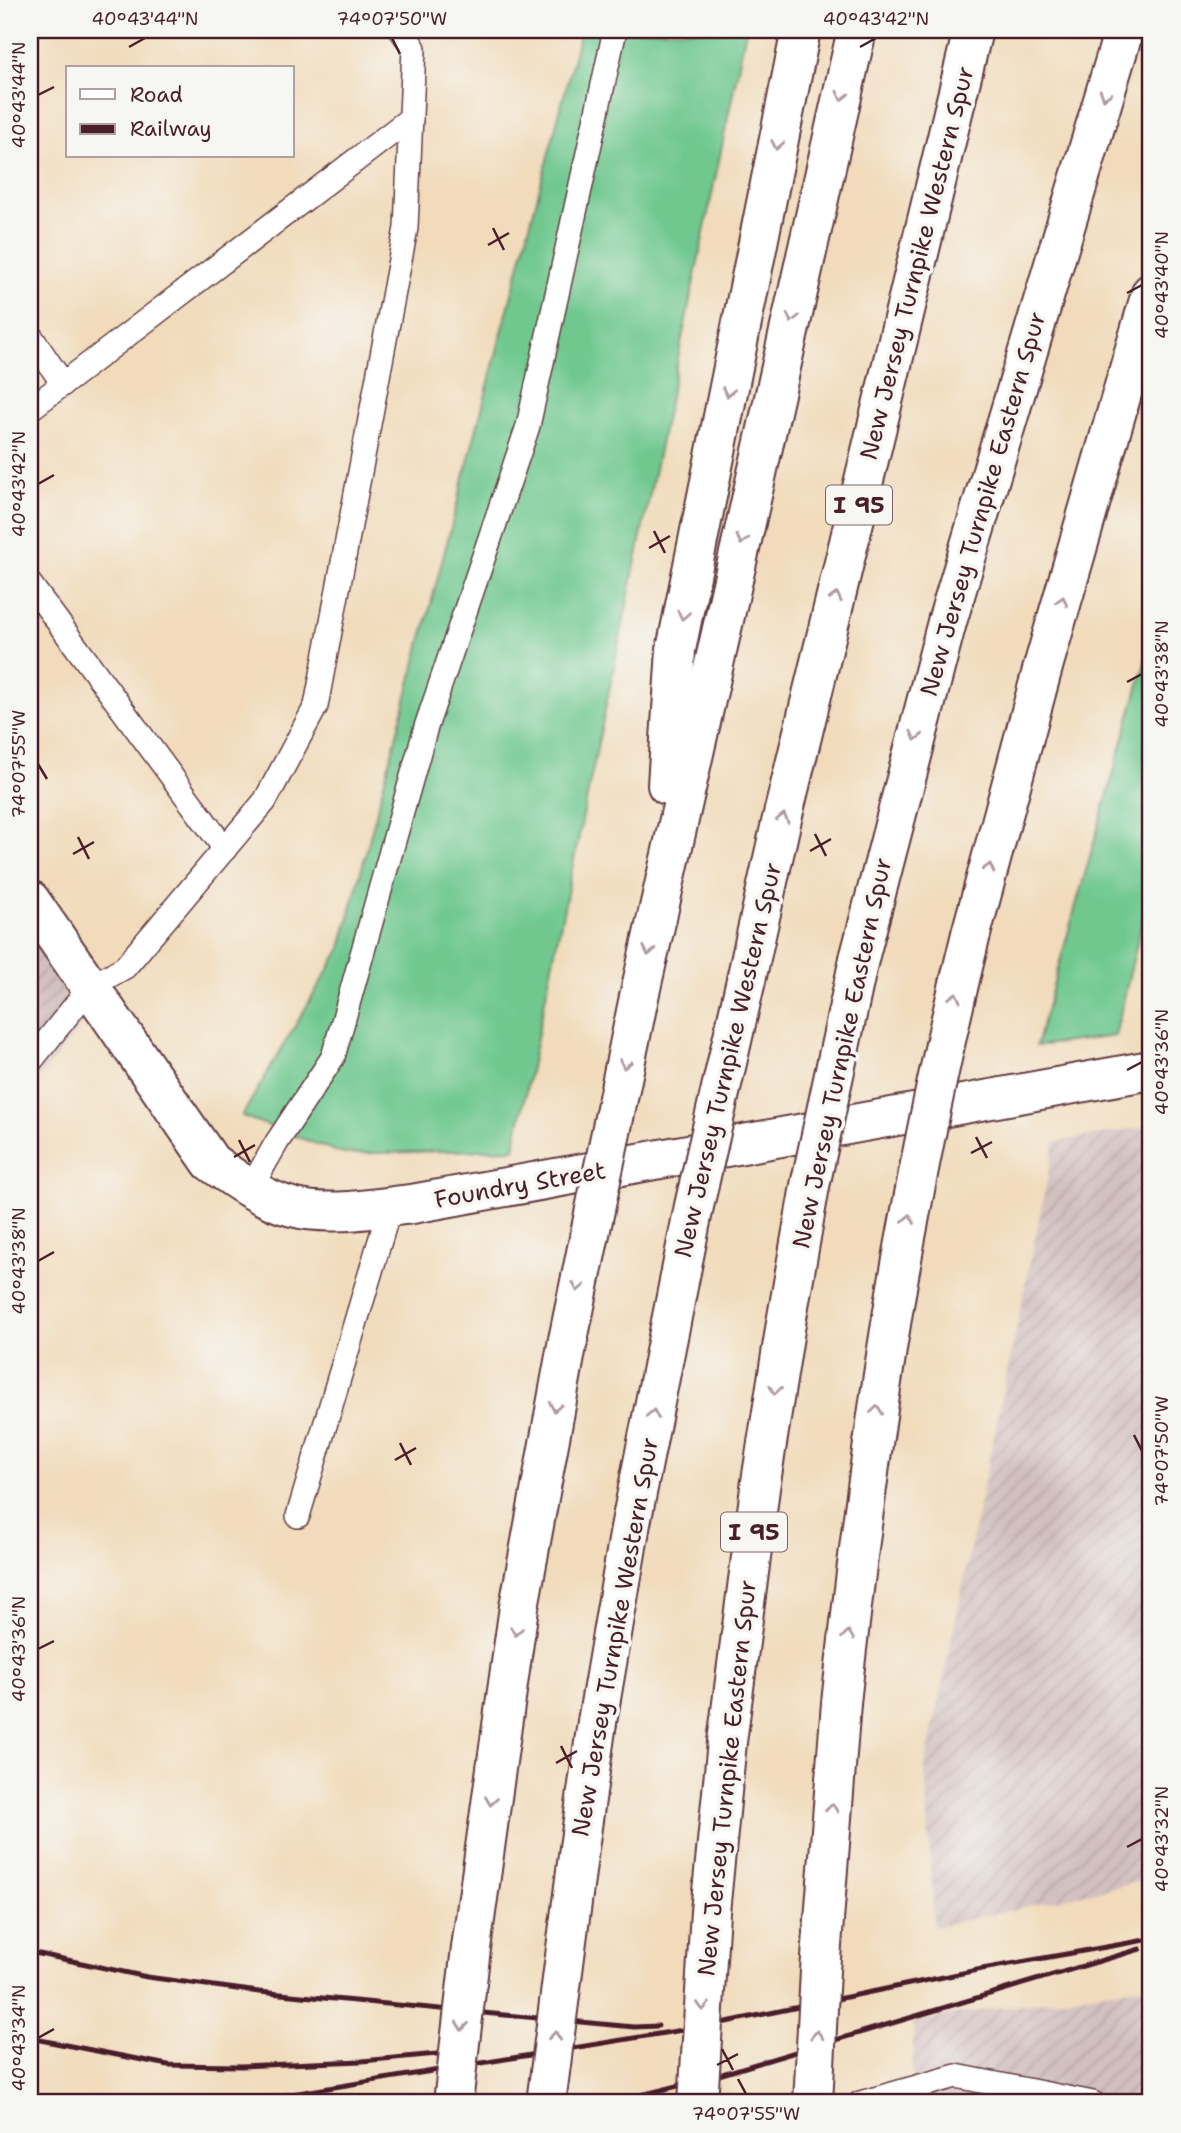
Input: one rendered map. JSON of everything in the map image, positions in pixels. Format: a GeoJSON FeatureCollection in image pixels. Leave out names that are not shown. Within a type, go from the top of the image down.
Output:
{"type":"FeatureCollection","features":[{"type":"Feature","properties":{"kind":"main road"},"geometry":{"type":"LineString","coordinates":[[659,905],[676,650],[801,30]]}},
{"type":"Feature","properties":{"kind":"main road"},"geometry":{"type":"LineString","coordinates":[[453,2103],[471,1948],[519,1607],[568,1340],[659,905],[857,30]]}},
{"type":"Feature","properties":{"kind":"main road","name":"New Jersey Turnpike Western Spur"},"geometry":{"type":"LineString","coordinates":[[547,2103],[597,1722],[631,1523],[694,1206],[781,823],[973,30]]}},
{"type":"Feature","properties":{"kind":"main road","name":"New Jersey Turnpike Eastern Spur"},"geometry":{"type":"LineString","coordinates":[[698,2103],[710,1912],[727,1742],[758,1500],[810,1186],[859,959],[920,720],[1124,30]]}},
{"type":"Feature","properties":{"kind":"main road"},"geometry":{"type":"LineString","coordinates":[[813,2103],[821,1958],[841,1703],[860,1530],[878,1402],[920,1157],[945,1038],[971,934],[1043,667],[1143,334],[1151,293]]}},
{"type":"Feature","properties":{"kind":"main road","name":"Foundry Street"},"geometry":{"type":"LineString","coordinates":[[30,900],[211,1162],[250,1189],[292,1207],[336,1212],[390,1207],[1151,1070]]}},
{"type":"Feature","properties":{"kind":"lane"},"geometry":{"type":"LineString","coordinates":[[30,1062],[90,987],[125,967],[265,801],[316,706],[406,228],[414,48],[401,30]]}},
{"type":"Feature","properties":{"kind":"lane"},"geometry":{"type":"LineString","coordinates":[[250,1189],[277,1142],[333,1057],[426,727],[528,426],[615,30]]}},
{"type":"Feature","properties":{"kind":"lane"},"geometry":{"type":"LineString","coordinates":[[30,409],[411,118]]}},
{"type":"Feature","properties":{"kind":"lane"},"geometry":{"type":"LineString","coordinates":[[30,335],[63,384]]}},
{"type":"Feature","properties":{"kind":"lane"},"geometry":{"type":"LineString","coordinates":[[30,584],[225,849]]}},
{"type":"Feature","properties":{"kind":"lane"},"geometry":{"type":"LineString","coordinates":[[298,1516],[390,1207]]}},
{"type":"Feature","properties":{"kind":"lane"},"geometry":{"type":"LineString","coordinates":[[860,2103],[956,2076],[1093,2103]]}},
{"type":"Feature","properties":{"kind":"shaded area"},"geometry":{"type":"Polygon","coordinates":[[[30,907],[97,1004],[30,1090],[30,907]]]}},
{"type":"Feature","properties":{"kind":"shaded area"},"geometry":{"type":"Polygon","coordinates":[[[1151,1126],[1151,1879],[934,1927],[925,1766],[1055,1142],[1151,1126]]]}},
{"type":"Feature","properties":{"kind":"shaded area"},"geometry":{"type":"Polygon","coordinates":[[[1151,1985],[1151,2103],[911,2103],[914,2021],[1151,1985]]]}},
{"type":"Feature","properties":{"kind":"green space"},"geometry":{"type":"Polygon","coordinates":[[[581,30],[746,30],[514,1149],[343,1154],[242,1116],[341,948],[581,30]]]}},
{"type":"Feature","properties":{"kind":"green space"},"geometry":{"type":"Polygon","coordinates":[[[1151,642],[1151,884],[1115,1036],[1036,1046],[1151,642]]]}},
{"type":"Feature","properties":{"kind":"railway"},"geometry":{"type":"LineString","coordinates":[[237,2103],[707,2026],[982,1969],[1151,1939]]}},
{"type":"Feature","properties":{"kind":"railway"},"geometry":{"type":"LineString","coordinates":[[609,2103],[702,2080],[1140,1949]]}},
{"type":"Feature","properties":{"kind":"railway"},"geometry":{"type":"LineString","coordinates":[[30,1952],[147,1977],[259,1992],[634,2027],[658,2026]]}},
{"type":"Feature","properties":{"kind":"railway"},"geometry":{"type":"LineString","coordinates":[[30,2038],[168,2065],[241,2066],[362,2061],[448,2053]]}}]}
